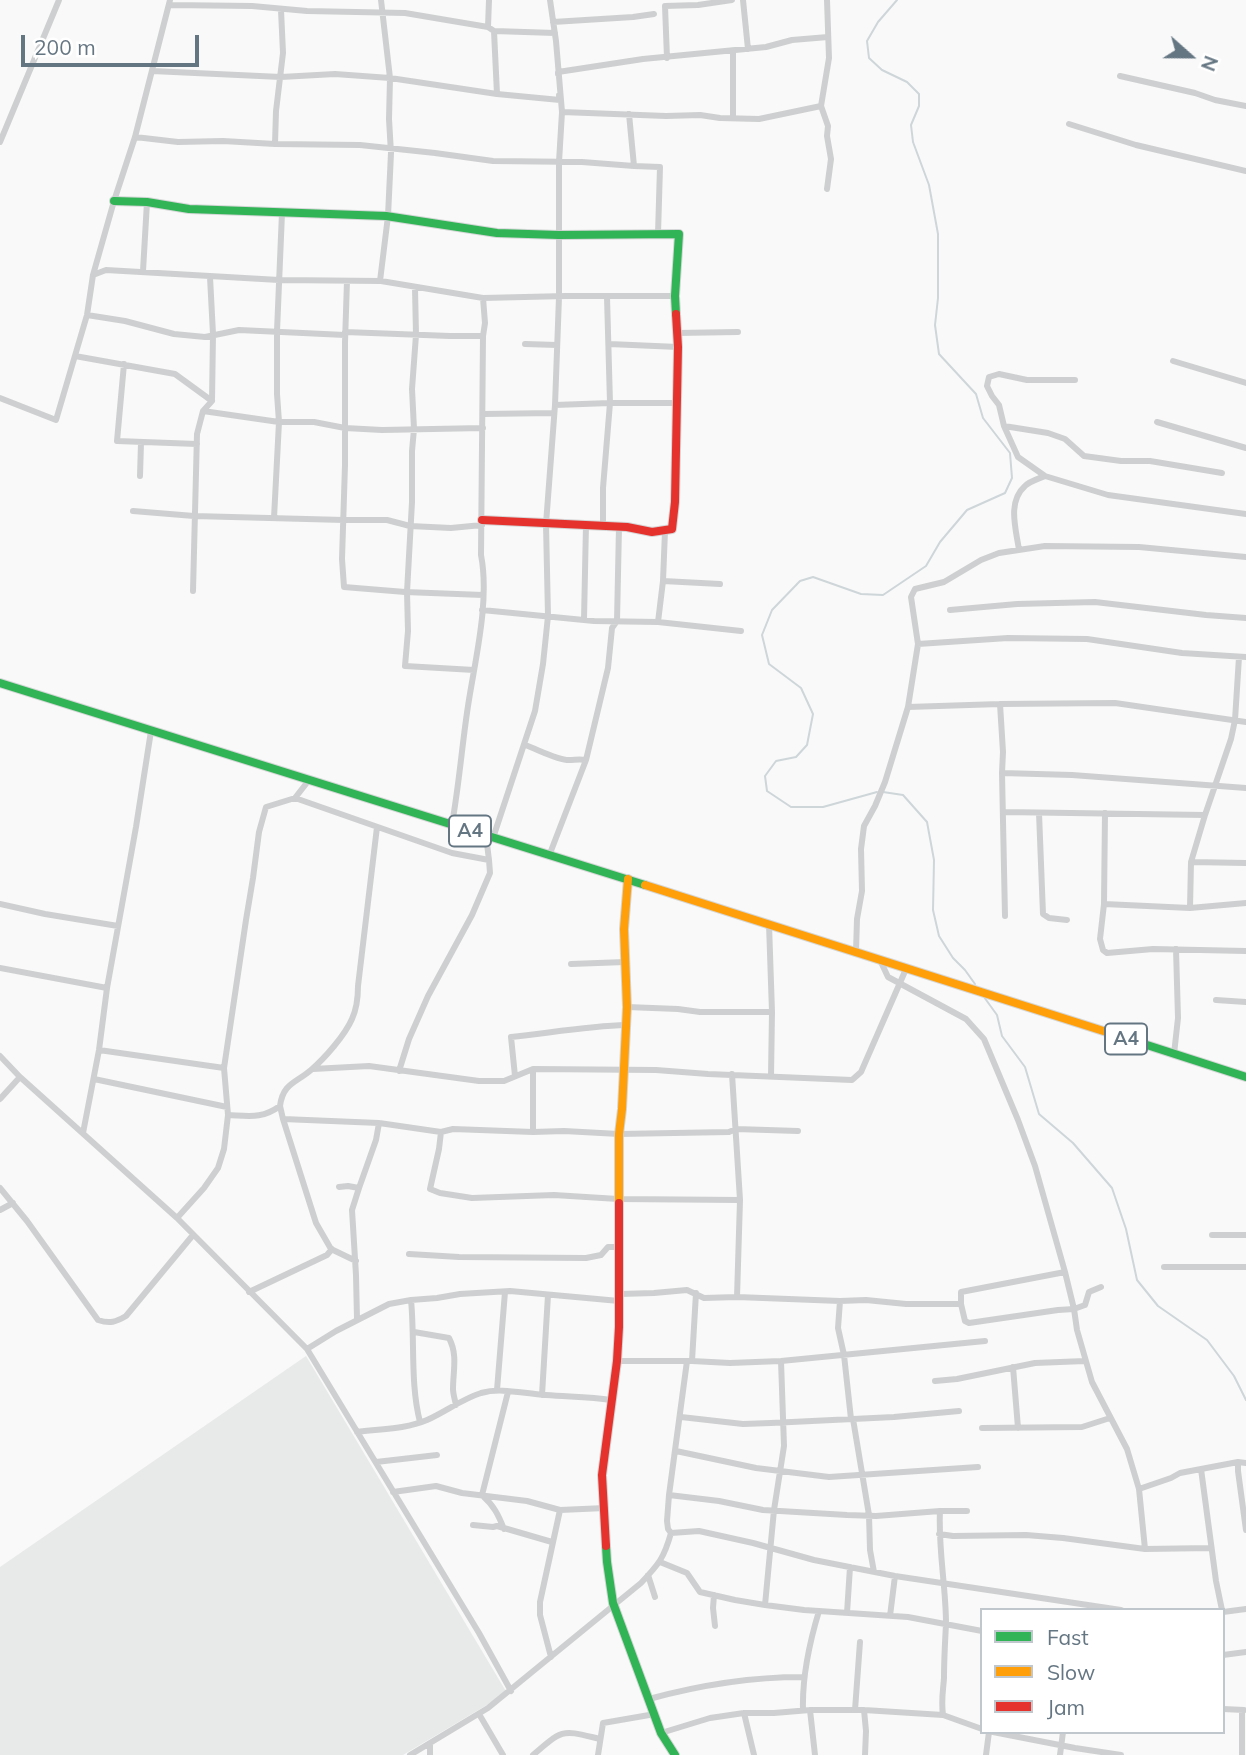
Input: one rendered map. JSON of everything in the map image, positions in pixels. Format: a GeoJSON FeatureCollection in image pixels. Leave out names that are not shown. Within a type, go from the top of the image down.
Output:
{"type":"FeatureCollection","features":[{"type":"Feature","properties":{"kind":"main road"},"geometry":{"type":"LineString","coordinates":[[114,201],[147,202],[189,209],[388,216],[497,233],[679,234],[675,502],[672,529],[652,532],[586,524],[508,520],[482,522]]}},
{"type":"Feature","properties":{"kind":"main road","name":"A4"},"geometry":{"type":"LineString","coordinates":[[0,683],[628,879],[1246,1077]]}},
{"type":"Feature","properties":{"kind":"main road"},"geometry":{"type":"LineString","coordinates":[[628,879],[624,929],[627,1007],[619,1134],[620,1327],[601,1491],[605,1508],[607,1562],[613,1604],[661,1733],[674,1755]]}},
{"type":"Feature","properties":{"kind":"street"},"geometry":{"type":"LineString","coordinates":[[0,142],[59,0]]}},
{"type":"Feature","properties":{"kind":"street"},"geometry":{"type":"LineString","coordinates":[[380,281],[388,216],[391,153],[390,78],[381,0]]}},
{"type":"Feature","properties":{"kind":"street"},"geometry":{"type":"LineString","coordinates":[[489,0],[497,94]]}},
{"type":"Feature","properties":{"kind":"street"},"geometry":{"type":"LineString","coordinates":[[152,71],[281,77],[335,74],[390,78],[497,94],[560,100],[550,0]]}},
{"type":"Feature","properties":{"kind":"street"},"geometry":{"type":"LineString","coordinates":[[667,58],[665,6],[732,0]]}},
{"type":"Feature","properties":{"kind":"street"},"geometry":{"type":"LineString","coordinates":[[743,0],[748,49]]}},
{"type":"Feature","properties":{"kind":"street"},"geometry":{"type":"LineString","coordinates":[[827,0],[828,58],[821,107],[828,126],[831,159],[827,189]]}},
{"type":"Feature","properties":{"kind":"street"},"geometry":{"type":"LineString","coordinates":[[0,398],[56,420],[87,315],[93,275],[135,137],[170,3],[405,13],[491,29],[555,33]]}},
{"type":"Feature","properties":{"kind":"street"},"geometry":{"type":"LineString","coordinates":[[275,144],[283,52],[281,9]]}},
{"type":"Feature","properties":{"kind":"street"},"geometry":{"type":"LineString","coordinates":[[553,22],[654,14]]}},
{"type":"Feature","properties":{"kind":"street"},"geometry":{"type":"LineString","coordinates":[[558,72],[828,37]]}},
{"type":"Feature","properties":{"kind":"street"},"geometry":{"type":"LineString","coordinates":[[733,51],[733,118]]}},
{"type":"Feature","properties":{"kind":"street"},"geometry":{"type":"LineString","coordinates":[[399,1071],[409,1039],[428,996],[472,915],[490,873],[489,837],[525,745],[543,664],[548,616],[546,524],[559,297],[559,162],[562,112],[558,72]]}},
{"type":"Feature","properties":{"kind":"street"},"geometry":{"type":"LineString","coordinates":[[1119,76],[1246,106]]}},
{"type":"Feature","properties":{"kind":"street"},"geometry":{"type":"LineString","coordinates":[[562,112],[760,119],[821,107]]}},
{"type":"Feature","properties":{"kind":"street"},"geometry":{"type":"LineString","coordinates":[[629,114],[634,166]]}},
{"type":"Feature","properties":{"kind":"street"},"geometry":{"type":"LineString","coordinates":[[1069,124],[1136,145],[1246,172]]}},
{"type":"Feature","properties":{"kind":"street"},"geometry":{"type":"LineString","coordinates":[[135,137],[178,142],[360,145],[493,161],[660,167],[658,234]]}},
{"type":"Feature","properties":{"kind":"street"},"geometry":{"type":"LineString","coordinates":[[143,271],[147,202]]}},
{"type":"Feature","properties":{"kind":"street"},"geometry":{"type":"LineString","coordinates":[[274,518],[279,422],[277,331],[282,213]]}},
{"type":"Feature","properties":{"kind":"street"},"geometry":{"type":"LineString","coordinates":[[93,275],[106,270],[279,280],[380,281],[483,298],[676,296]]}},
{"type":"Feature","properties":{"kind":"street"},"geometry":{"type":"LineString","coordinates":[[193,591],[197,434],[203,411],[212,401],[210,276]]}},
{"type":"Feature","properties":{"kind":"street"},"geometry":{"type":"LineString","coordinates":[[347,281],[342,559],[345,587],[483,594]]}},
{"type":"Feature","properties":{"kind":"street"},"geometry":{"type":"LineString","coordinates":[[415,288],[416,335],[412,389],[414,429],[405,666],[474,670]]}},
{"type":"Feature","properties":{"kind":"street"},"geometry":{"type":"LineString","coordinates":[[603,527],[603,488],[610,403],[607,297]]}},
{"type":"Feature","properties":{"kind":"street"},"geometry":{"type":"LineString","coordinates":[[452,824],[485,575],[481,555],[485,323],[483,298]]}},
{"type":"Feature","properties":{"kind":"street"},"geometry":{"type":"LineString","coordinates":[[87,315],[125,321],[174,334],[205,337],[239,330],[483,336]]}},
{"type":"Feature","properties":{"kind":"street"},"geometry":{"type":"LineString","coordinates":[[677,333],[738,332]]}},
{"type":"Feature","properties":{"kind":"street"},"geometry":{"type":"LineString","coordinates":[[524,344],[556,345]]}},
{"type":"Feature","properties":{"kind":"street"},"geometry":{"type":"LineString","coordinates":[[610,344],[677,347]]}},
{"type":"Feature","properties":{"kind":"street"},"geometry":{"type":"LineString","coordinates":[[75,356],[175,374],[212,401]]}},
{"type":"Feature","properties":{"kind":"street"},"geometry":{"type":"LineString","coordinates":[[1173,361],[1246,383]]}},
{"type":"Feature","properties":{"kind":"street"},"geometry":{"type":"LineString","coordinates":[[124,364],[117,441],[197,444]]}},
{"type":"Feature","properties":{"kind":"street"},"geometry":{"type":"LineString","coordinates":[[1074,380],[1027,380],[999,374],[989,377],[988,386],[999,405],[1004,426],[1018,457],[1045,476],[1108,495],[1246,514]]}},
{"type":"Feature","properties":{"kind":"street"},"geometry":{"type":"LineString","coordinates":[[483,414],[610,403],[676,403]]}},
{"type":"Feature","properties":{"kind":"street"},"geometry":{"type":"LineString","coordinates":[[203,411],[279,422],[314,422],[345,428],[483,428]]}},
{"type":"Feature","properties":{"kind":"street"},"geometry":{"type":"LineString","coordinates":[[1157,422],[1246,448]]}},
{"type":"Feature","properties":{"kind":"street"},"geometry":{"type":"LineString","coordinates":[[1004,426],[1048,433],[1065,439],[1084,456],[1121,461],[1150,461],[1222,474]]}},
{"type":"Feature","properties":{"kind":"street"},"geometry":{"type":"LineString","coordinates":[[140,476],[141,443]]}},
{"type":"Feature","properties":{"kind":"street"},"geometry":{"type":"LineString","coordinates":[[1019,550],[1013,513],[1017,496],[1026,484],[1045,476]]}},
{"type":"Feature","properties":{"kind":"street"},"geometry":{"type":"LineString","coordinates":[[133,510],[194,516],[387,520],[410,526],[451,528],[482,522]]}},
{"type":"Feature","properties":{"kind":"street"},"geometry":{"type":"LineString","coordinates":[[584,620],[586,524]]}},
{"type":"Feature","properties":{"kind":"street"},"geometry":{"type":"LineString","coordinates":[[549,856],[586,760],[608,668],[612,628],[617,621],[620,527]]}},
{"type":"Feature","properties":{"kind":"street"},"geometry":{"type":"LineString","coordinates":[[658,622],[665,531]]}},
{"type":"Feature","properties":{"kind":"street"},"geometry":{"type":"LineString","coordinates":[[856,952],[857,919],[862,891],[861,849],[864,826],[885,782],[908,707],[918,644],[911,597],[915,589],[944,582],[981,560],[999,553],[1045,546],[1139,547],[1246,557]]}},
{"type":"Feature","properties":{"kind":"street"},"geometry":{"type":"LineString","coordinates":[[663,581],[720,584]]}},
{"type":"Feature","properties":{"kind":"street"},"geometry":{"type":"LineString","coordinates":[[950,610],[1017,604],[1095,602],[1246,618]]}},
{"type":"Feature","properties":{"kind":"street"},"geometry":{"type":"LineString","coordinates":[[482,610],[584,620],[658,622],[741,631]]}},
{"type":"Feature","properties":{"kind":"street"},"geometry":{"type":"LineString","coordinates":[[918,644],[1008,638],[1087,639],[1182,653],[1243,657],[1231,739],[1191,862],[1190,908]]}},
{"type":"Feature","properties":{"kind":"street"},"geometry":{"type":"LineString","coordinates":[[908,707],[1115,703],[1246,722]]}},
{"type":"Feature","properties":{"kind":"street"},"geometry":{"type":"LineString","coordinates":[[1000,704],[1005,916]]}},
{"type":"Feature","properties":{"kind":"street"},"geometry":{"type":"LineString","coordinates":[[83,1133],[151,731]]}},
{"type":"Feature","properties":{"kind":"street"},"geometry":{"type":"LineString","coordinates":[[525,745],[570,761],[577,758],[586,760]]}},
{"type":"Feature","properties":{"kind":"street"},"geometry":{"type":"LineString","coordinates":[[1002,773],[1190,782],[1246,788]]}},
{"type":"Feature","properties":{"kind":"street"},"geometry":{"type":"LineString","coordinates":[[177,1218],[218,1168],[224,1149],[229,1115],[224,1068],[259,832],[266,807],[295,798],[309,780]]}},
{"type":"Feature","properties":{"kind":"street"},"geometry":{"type":"LineString","coordinates":[[295,798],[452,853],[489,860]]}},
{"type":"Feature","properties":{"kind":"street"},"geometry":{"type":"LineString","coordinates":[[1003,812],[1205,815]]}},
{"type":"Feature","properties":{"kind":"street"},"geometry":{"type":"LineString","coordinates":[[1038,813],[1043,914],[1049,918],[1068,920]]}},
{"type":"Feature","properties":{"kind":"street"},"geometry":{"type":"LineString","coordinates":[[1105,813],[1104,904],[1100,939],[1102,950],[1107,953],[1153,949],[1246,951]]}},
{"type":"Feature","properties":{"kind":"street"},"geometry":{"type":"LineString","coordinates":[[356,1261],[331,1249],[316,1223],[280,1105],[285,1089],[313,1069],[352,1020],[358,1000],[377,827]]}},
{"type":"Feature","properties":{"kind":"street"},"geometry":{"type":"LineString","coordinates":[[1191,862],[1246,863]]}},
{"type":"Feature","properties":{"kind":"street"},"geometry":{"type":"LineString","coordinates":[[1104,904],[1190,908],[1246,903]]}},
{"type":"Feature","properties":{"kind":"street"},"geometry":{"type":"LineString","coordinates":[[0,904],[118,926]]}},
{"type":"Feature","properties":{"kind":"street"},"geometry":{"type":"LineString","coordinates":[[769,924],[771,1076]]}},
{"type":"Feature","properties":{"kind":"street"},"geometry":{"type":"LineString","coordinates":[[1174,1054],[1178,1018],[1176,949]]}},
{"type":"Feature","properties":{"kind":"street"},"geometry":{"type":"LineString","coordinates":[[880,960],[888,977],[966,1019],[984,1039],[1035,1166],[1092,1382],[1127,1449],[1139,1489],[1145,1549]]}},
{"type":"Feature","properties":{"kind":"street"},"geometry":{"type":"LineString","coordinates":[[571,964],[625,962]]}},
{"type":"Feature","properties":{"kind":"street"},"geometry":{"type":"LineString","coordinates":[[0,968],[107,988]]}},
{"type":"Feature","properties":{"kind":"street"},"geometry":{"type":"LineString","coordinates":[[313,1069],[369,1066],[479,1081],[504,1081],[533,1069],[624,1069],[852,1080],[861,1072],[906,969]]}},
{"type":"Feature","properties":{"kind":"street"},"geometry":{"type":"LineString","coordinates":[[1216,1000],[1246,1002]]}},
{"type":"Feature","properties":{"kind":"street"},"geometry":{"type":"LineString","coordinates":[[627,1007],[700,1012],[772,1012]]}},
{"type":"Feature","properties":{"kind":"street"},"geometry":{"type":"LineString","coordinates":[[515,1076],[510,1037],[626,1025]]}},
{"type":"Feature","properties":{"kind":"street"},"geometry":{"type":"LineString","coordinates":[[99,1050],[224,1068]]}},
{"type":"Feature","properties":{"kind":"street"},"geometry":{"type":"LineString","coordinates":[[0,1056],[177,1218],[307,1349],[479,1633],[510,1691]]}},
{"type":"Feature","properties":{"kind":"street"},"geometry":{"type":"LineString","coordinates":[[533,1069],[533,1132]]}},
{"type":"Feature","properties":{"kind":"street"},"geometry":{"type":"LineString","coordinates":[[733,1074],[740,1200],[737,1297]]}},
{"type":"Feature","properties":{"kind":"street"},"geometry":{"type":"LineString","coordinates":[[0,1099],[20,1077]]}},
{"type":"Feature","properties":{"kind":"street"},"geometry":{"type":"LineString","coordinates":[[94,1079],[227,1107]]}},
{"type":"Feature","properties":{"kind":"street"},"geometry":{"type":"LineString","coordinates":[[229,1115],[262,1116],[280,1105]]}},
{"type":"Feature","properties":{"kind":"street"},"geometry":{"type":"LineString","coordinates":[[283,1119],[379,1123],[441,1132],[453,1129],[619,1134],[729,1132],[736,1129],[798,1131]]}},
{"type":"Feature","properties":{"kind":"street"},"geometry":{"type":"LineString","coordinates":[[357,1320],[352,1210],[376,1140],[379,1123]]}},
{"type":"Feature","properties":{"kind":"street"},"geometry":{"type":"LineString","coordinates":[[441,1132],[430,1189],[432,1190],[472,1198],[554,1195],[618,1199],[740,1200]]}},
{"type":"Feature","properties":{"kind":"street"},"geometry":{"type":"LineString","coordinates":[[339,1187],[359,1188]]}},
{"type":"Feature","properties":{"kind":"street"},"geometry":{"type":"LineString","coordinates":[[0,1188],[98,1320],[107,1323],[117,1322],[126,1315],[193,1235]]}},
{"type":"Feature","properties":{"kind":"street"},"geometry":{"type":"LineString","coordinates":[[0,1210],[13,1203]]}},
{"type":"Feature","properties":{"kind":"street"},"geometry":{"type":"LineString","coordinates":[[1212,1235],[1246,1235]]}},
{"type":"Feature","properties":{"kind":"street"},"geometry":{"type":"LineString","coordinates":[[409,1254],[586,1258],[601,1255],[608,1247],[619,1247]]}},
{"type":"Feature","properties":{"kind":"street"},"geometry":{"type":"LineString","coordinates":[[249,1292],[327,1255],[332,1249]]}},
{"type":"Feature","properties":{"kind":"street"},"geometry":{"type":"LineString","coordinates":[[1164,1267],[1246,1267]]}},
{"type":"Feature","properties":{"kind":"street"},"geometry":{"type":"LineString","coordinates":[[1065,1272],[961,1292],[965,1321],[969,1323],[1074,1309],[1085,1305],[1089,1292],[1101,1287]]}},
{"type":"Feature","properties":{"kind":"street"},"geometry":{"type":"LineString","coordinates":[[307,1349],[389,1304],[460,1294],[505,1292],[620,1298],[687,1290],[705,1298],[961,1304]]}},
{"type":"Feature","properties":{"kind":"street"},"geometry":{"type":"LineString","coordinates":[[497,1390],[505,1292]]}},
{"type":"Feature","properties":{"kind":"street"},"geometry":{"type":"LineString","coordinates":[[410,1755],[479,1714],[510,1691],[648,1576],[660,1562],[671,1533],[667,1521],[669,1495],[690,1361],[696,1293]]}},
{"type":"Feature","properties":{"kind":"street"},"geometry":{"type":"LineString","coordinates":[[542,1395],[548,1295]]}},
{"type":"Feature","properties":{"kind":"street"},"geometry":{"type":"LineString","coordinates":[[411,1300],[413,1367],[420,1422]]}},
{"type":"Feature","properties":{"kind":"street"},"geometry":{"type":"LineString","coordinates":[[839,1301],[838,1328],[869,1515],[874,1572]]}},
{"type":"Feature","properties":{"kind":"street"},"geometry":{"type":"LineString","coordinates":[[414,1332],[449,1338],[452,1342],[455,1361],[453,1391],[456,1405]]}},
{"type":"Feature","properties":{"kind":"street"},"geometry":{"type":"LineString","coordinates":[[617,1361],[781,1361],[985,1341]]}},
{"type":"Feature","properties":{"kind":"street"},"geometry":{"type":"LineString","coordinates":[[765,1605],[774,1510],[784,1446],[781,1361]]}},
{"type":"Feature","properties":{"kind":"street"},"geometry":{"type":"LineString","coordinates":[[935,1381],[1035,1363],[1085,1361]]}},
{"type":"Feature","properties":{"kind":"street"},"geometry":{"type":"LineString","coordinates":[[1013,1367],[1018,1428]]}},
{"type":"Feature","properties":{"kind":"street"},"geometry":{"type":"LineString","coordinates":[[357,1432],[410,1426],[480,1394],[497,1390],[611,1400]]}},
{"type":"Feature","properties":{"kind":"street"},"geometry":{"type":"LineString","coordinates":[[482,1495],[508,1392]]}},
{"type":"Feature","properties":{"kind":"street"},"geometry":{"type":"LineString","coordinates":[[681,1417],[743,1424],[959,1412]]}},
{"type":"Feature","properties":{"kind":"street"},"geometry":{"type":"LineString","coordinates":[[982,1428],[1082,1427],[1110,1418]]}},
{"type":"Feature","properties":{"kind":"street"},"geometry":{"type":"LineString","coordinates":[[676,1451],[756,1468],[830,1476],[978,1467]]}},
{"type":"Feature","properties":{"kind":"street"},"geometry":{"type":"LineString","coordinates":[[376,1462],[437,1455]]}},
{"type":"Feature","properties":{"kind":"street"},"geometry":{"type":"LineString","coordinates":[[1139,1489],[1181,1472],[1242,1462],[1246,1530]]}},
{"type":"Feature","properties":{"kind":"street"},"geometry":{"type":"LineString","coordinates":[[1201,1469],[1216,1581],[1222,1608]]}},
{"type":"Feature","properties":{"kind":"street"},"geometry":{"type":"LineString","coordinates":[[393,1492],[436,1486],[462,1493],[527,1501],[559,1510],[605,1508]]}},
{"type":"Feature","properties":{"kind":"street"},"geometry":{"type":"LineString","coordinates":[[482,1495],[497,1511],[503,1529]]}},
{"type":"Feature","properties":{"kind":"street"},"geometry":{"type":"LineString","coordinates":[[669,1495],[763,1510],[869,1515],[967,1511]]}},
{"type":"Feature","properties":{"kind":"street"},"geometry":{"type":"LineString","coordinates":[[551,1657],[540,1615],[540,1602],[559,1510]]}},
{"type":"Feature","properties":{"kind":"street"},"geometry":{"type":"LineString","coordinates":[[940,1511],[939,1534],[946,1623],[941,1699],[943,1715]]}},
{"type":"Feature","properties":{"kind":"street"},"geometry":{"type":"LineString","coordinates":[[473,1525],[497,1526],[552,1542]]}},
{"type":"Feature","properties":{"kind":"street"},"geometry":{"type":"LineString","coordinates":[[671,1533],[699,1531],[814,1560],[895,1576],[1107,1608]]}},
{"type":"Feature","properties":{"kind":"street"},"geometry":{"type":"LineString","coordinates":[[939,1534],[1038,1536],[1145,1549],[1211,1548]]}},
{"type":"Feature","properties":{"kind":"street"},"geometry":{"type":"LineString","coordinates":[[660,1562],[687,1573],[699,1592],[765,1605],[908,1617],[980,1631]]}},
{"type":"Feature","properties":{"kind":"street"},"geometry":{"type":"LineString","coordinates":[[847,1613],[850,1567]]}},
{"type":"Feature","properties":{"kind":"street"},"geometry":{"type":"LineString","coordinates":[[648,1576],[655,1597]]}},
{"type":"Feature","properties":{"kind":"street"},"geometry":{"type":"LineString","coordinates":[[890,1616],[895,1576]]}},
{"type":"Feature","properties":{"kind":"street"},"geometry":{"type":"LineString","coordinates":[[714,1595],[715,1626]]}},
{"type":"Feature","properties":{"kind":"street"},"geometry":{"type":"LineString","coordinates":[[1225,1611],[1246,1609]]}},
{"type":"Feature","properties":{"kind":"street"},"geometry":{"type":"LineString","coordinates":[[815,1755],[803,1677],[819,1611]]}},
{"type":"Feature","properties":{"kind":"street"},"geometry":{"type":"LineString","coordinates":[[855,1710],[860,1642]]}},
{"type":"Feature","properties":{"kind":"street"},"geometry":{"type":"LineString","coordinates":[[1225,1655],[1246,1652]]}},
{"type":"Feature","properties":{"kind":"street"},"geometry":{"type":"LineString","coordinates":[[649,1699],[745,1679],[803,1677]]}},
{"type":"Feature","properties":{"kind":"street"},"geometry":{"type":"LineString","coordinates":[[1225,1709],[1244,1710],[1242,1755]]}},
{"type":"Feature","properties":{"kind":"street"},"geometry":{"type":"LineString","coordinates":[[661,1733],[710,1718],[744,1713],[806,1710],[864,1710],[943,1715],[980,1728]]}},
{"type":"Feature","properties":{"kind":"street"},"geometry":{"type":"LineString","coordinates":[[864,1710],[865,1755]]}},
{"type":"Feature","properties":{"kind":"street"},"geometry":{"type":"LineString","coordinates":[[744,1713],[754,1755]]}},
{"type":"Feature","properties":{"kind":"street"},"geometry":{"type":"LineString","coordinates":[[479,1714],[503,1755]]}},
{"type":"Feature","properties":{"kind":"street"},"geometry":{"type":"LineString","coordinates":[[598,1755],[603,1723],[655,1714]]}},
{"type":"Feature","properties":{"kind":"street"},"geometry":{"type":"LineString","coordinates":[[533,1755],[561,1733],[569,1731],[600,1739]]}},
{"type":"Feature","properties":{"kind":"street"},"geometry":{"type":"LineString","coordinates":[[986,1755],[991,1734]]}},
{"type":"Feature","properties":{"kind":"street"},"geometry":{"type":"LineString","coordinates":[[1002,1734],[1121,1755]]}},
{"type":"Feature","properties":{"kind":"street"},"geometry":{"type":"LineString","coordinates":[[1060,1755],[1063,1734]]}},
{"type":"Feature","properties":{"kind":"street"},"geometry":{"type":"LineString","coordinates":[[430,1744],[430,1755]]}},
{"type":"Feature","properties":{"kind":"shaded area"},"geometry":{"type":"Polygon","coordinates":[[[306,1356],[507,1693],[403,1755],[0,1755],[0,1567],[306,1356]]]}},
{"type":"Feature","properties":{"kind":"waterway"},"geometry":{"type":"LineString","coordinates":[[877,792],[823,807],[791,807],[767,791],[765,776],[776,761],[796,757],[807,745],[813,714],[801,688],[769,664],[762,635],[772,610],[800,581],[813,577],[861,594],[883,595],[926,566],[940,542],[967,510],[1005,493],[1012,478],[1010,453],[983,418],[976,394],[939,354],[935,325],[938,298],[938,234],[929,185],[913,142],[911,125],[919,106],[919,94],[907,82],[882,70],[869,58],[867,41],[878,22],[897,0]]}},
{"type":"Feature","properties":{"kind":"waterway"},"geometry":{"type":"LineString","coordinates":[[883,792],[903,795],[927,822],[934,860],[933,910],[939,936],[975,984]]}},
{"type":"Feature","properties":{"kind":"waterway"},"geometry":{"type":"LineString","coordinates":[[984,997],[997,1015],[1002,1036],[1025,1067],[1039,1114],[1073,1143],[1112,1188],[1126,1229],[1137,1280],[1158,1306],[1207,1340],[1234,1376],[1246,1400]]}},
{"type":"Feature","properties":{"kind":"traffic: fast"},"geometry":{"type":"LineString","coordinates":[[114,201],[147,202],[189,209],[386,216],[497,233],[679,234],[676,314]]}},
{"type":"Feature","properties":{"kind":"traffic: fast"},"geometry":{"type":"LineString","coordinates":[[0,683],[645,885]]}},
{"type":"Feature","properties":{"kind":"traffic: fast"},"geometry":{"type":"LineString","coordinates":[[1116,1035],[1246,1077]]}},
{"type":"Feature","properties":{"kind":"traffic: fast"},"geometry":{"type":"LineString","coordinates":[[606,1546],[613,1603],[661,1733],[675,1755]]}},
{"type":"Feature","properties":{"kind":"traffic: slow"},"geometry":{"type":"LineString","coordinates":[[619,1203],[619,1134],[627,1007],[624,929],[628,879]]}},
{"type":"Feature","properties":{"kind":"traffic: slow"},"geometry":{"type":"LineString","coordinates":[[645,885],[1116,1035]]}},
{"type":"Feature","properties":{"kind":"traffic: jam"},"geometry":{"type":"LineString","coordinates":[[482,520],[627,527],[652,532],[672,529],[675,502],[678,347],[676,314]]}},
{"type":"Feature","properties":{"kind":"traffic: jam"},"geometry":{"type":"LineString","coordinates":[[606,1546],[602,1475],[617,1361],[619,1203]]}}]}
